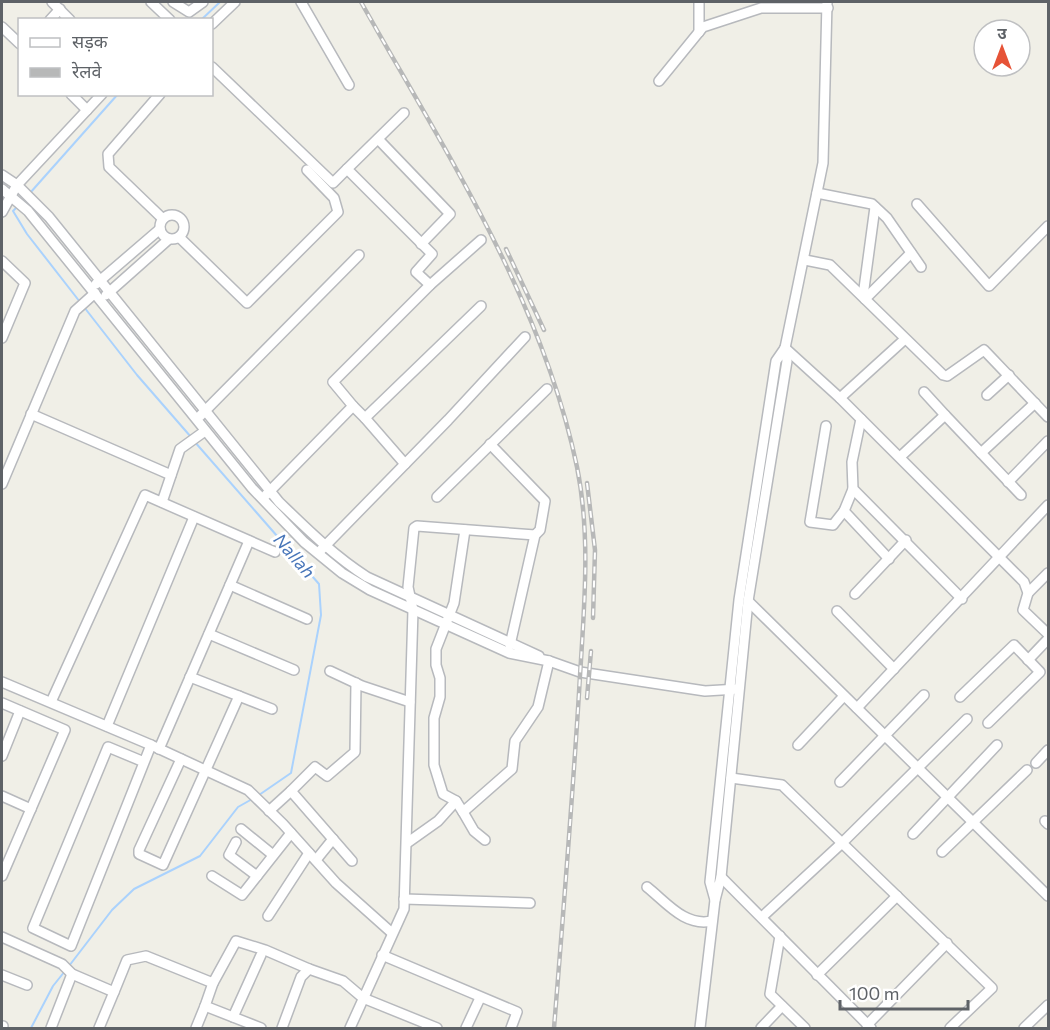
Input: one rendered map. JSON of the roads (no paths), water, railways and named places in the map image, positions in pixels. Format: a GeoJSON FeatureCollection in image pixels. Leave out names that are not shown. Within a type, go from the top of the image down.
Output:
{"type":"FeatureCollection","features":[{"type":"Feature","properties":{"kind":"street"},"geometry":{"type":"LineString","coordinates":[[52,2],[68,18]]}},
{"type":"Feature","properties":{"kind":"street"},"geometry":{"type":"LineString","coordinates":[[151,2],[168,18]]}},
{"type":"Feature","properties":{"kind":"street"},"geometry":{"type":"LineString","coordinates":[[173,2],[189,12],[203,2]]}},
{"type":"Feature","properties":{"kind":"street"},"geometry":{"type":"LineString","coordinates":[[213,23],[235,2]]}},
{"type":"Feature","properties":{"kind":"street"},"geometry":{"type":"LineString","coordinates":[[301,2],[349,85]]}},
{"type":"Feature","properties":{"kind":"street"},"geometry":{"type":"LineString","coordinates":[[699,2],[699,32]]}},
{"type":"Feature","properties":{"kind":"street"},"geometry":{"type":"LineString","coordinates":[[659,81],[703,27],[761,5],[828,5],[823,163],[805,260],[785,348],[776,362],[752,507],[734,689],[710,882],[715,900]]}},
{"type":"Feature","properties":{"kind":"street"},"geometry":{"type":"LineString","coordinates":[[52,18],[60,9]]}},
{"type":"Feature","properties":{"kind":"street"},"geometry":{"type":"LineString","coordinates":[[2,27],[18,42]]}},
{"type":"Feature","properties":{"kind":"street"},"geometry":{"type":"LineString","coordinates":[[213,68],[333,183],[404,113]]}},
{"type":"Feature","properties":{"kind":"street"},"geometry":{"type":"LineString","coordinates":[[73,96],[87,110]]}},
{"type":"Feature","properties":{"kind":"street"},"geometry":{"type":"LineString","coordinates":[[2,212],[13,198],[17,185],[100,96]]}},
{"type":"Feature","properties":{"kind":"street"},"geometry":{"type":"LineString","coordinates":[[158,96],[108,154],[109,167],[174,238],[247,303],[338,212],[334,198],[307,170]]}},
{"type":"Feature","properties":{"kind":"street"},"geometry":{"type":"LineString","coordinates":[[378,139],[450,214],[422,244]]}},
{"type":"Feature","properties":{"kind":"street"},"geometry":{"type":"LineString","coordinates":[[347,169],[432,254],[416,272],[430,285]]}},
{"type":"Feature","properties":{"kind":"street"},"geometry":{"type":"LineString","coordinates":[[2,175],[17,185],[100,280],[270,491],[345,563],[509,653],[549,661]]}},
{"type":"Feature","properties":{"kind":"street"},"geometry":{"type":"LineString","coordinates":[[817,193],[850,198],[875,207],[887,218],[921,267]]}},
{"type":"Feature","properties":{"kind":"street"},"geometry":{"type":"LineString","coordinates":[[13,198],[262,499],[317,553],[358,583],[413,610],[511,641],[549,661],[580,672],[705,691],[734,689]]}},
{"type":"Feature","properties":{"kind":"street"},"geometry":{"type":"LineString","coordinates":[[917,204],[989,286],[1048,226]]}},
{"type":"Feature","properties":{"kind":"street"},"geometry":{"type":"LineString","coordinates":[[864,298],[875,207]]}},
{"type":"Feature","properties":{"kind":"street"},"geometry":{"type":"LineString","coordinates":[[2,484],[79,306],[94,294],[100,280],[161,224],[167,215],[179,217],[184,227],[174,238],[110,292],[94,294]]}},
{"type":"Feature","properties":{"kind":"street"},"geometry":{"type":"LineString","coordinates":[[405,464],[333,382],[430,285],[481,240]]}},
{"type":"Feature","properties":{"kind":"street"},"geometry":{"type":"LineString","coordinates":[[864,298],[911,253]]}},
{"type":"Feature","properties":{"kind":"street"},"geometry":{"type":"LineString","coordinates":[[196,420],[359,255]]}},
{"type":"Feature","properties":{"kind":"street"},"geometry":{"type":"LineString","coordinates":[[805,260],[830,266],[943,375],[947,376],[984,350],[1048,417]]}},
{"type":"Feature","properties":{"kind":"street"},"geometry":{"type":"LineString","coordinates":[[2,261],[25,283],[2,338]]}},
{"type":"Feature","properties":{"kind":"street"},"geometry":{"type":"LineString","coordinates":[[364,418],[481,306]]}},
{"type":"Feature","properties":{"kind":"street"},"geometry":{"type":"LineString","coordinates":[[317,553],[525,337]]}},
{"type":"Feature","properties":{"kind":"street"},"geometry":{"type":"LineString","coordinates":[[840,398],[905,339]]}},
{"type":"Feature","properties":{"kind":"street"},"geometry":{"type":"LineString","coordinates":[[785,348],[840,398],[1024,582],[1028,593]]}},
{"type":"Feature","properties":{"kind":"street"},"geometry":{"type":"LineString","coordinates":[[700,1029],[712,921],[721,877],[731,778],[734,689],[787,361],[785,348]]}},
{"type":"Feature","properties":{"kind":"street"},"geometry":{"type":"LineString","coordinates":[[987,395],[1010,375]]}},
{"type":"Feature","properties":{"kind":"street"},"geometry":{"type":"LineString","coordinates":[[437,497],[547,389]]}},
{"type":"Feature","properties":{"kind":"street"},"geometry":{"type":"LineString","coordinates":[[924,392],[1021,495]]}},
{"type":"Feature","properties":{"kind":"street"},"geometry":{"type":"LineString","coordinates":[[981,453],[1035,403]]}},
{"type":"Feature","properties":{"kind":"street"},"geometry":{"type":"LineString","coordinates":[[262,499],[353,406]]}},
{"type":"Feature","properties":{"kind":"street"},"geometry":{"type":"LineString","coordinates":[[31,414],[171,475]]}},
{"type":"Feature","properties":{"kind":"street"},"geometry":{"type":"LineString","coordinates":[[900,457],[945,415]]}},
{"type":"Feature","properties":{"kind":"street"},"geometry":{"type":"LineString","coordinates":[[826,426],[810,522],[833,525],[844,511],[853,489],[852,462],[861,419]]}},
{"type":"Feature","properties":{"kind":"street"},"geometry":{"type":"LineString","coordinates":[[162,502],[180,449],[205,431]]}},
{"type":"Feature","properties":{"kind":"street"},"geometry":{"type":"LineString","coordinates":[[1008,482],[1048,441]]}},
{"type":"Feature","properties":{"kind":"street"},"geometry":{"type":"LineString","coordinates":[[490,444],[543,497],[540,530],[535,535],[509,653]]}},
{"type":"Feature","properties":{"kind":"street"},"geometry":{"type":"LineString","coordinates":[[853,489],[962,598]]}},
{"type":"Feature","properties":{"kind":"street"},"geometry":{"type":"LineString","coordinates":[[51,702],[145,495],[275,552]]}},
{"type":"Feature","properties":{"kind":"street"},"geometry":{"type":"LineString","coordinates":[[857,708],[990,570],[997,556],[1048,505]]}},
{"type":"Feature","properties":{"kind":"street"},"geometry":{"type":"LineString","coordinates":[[844,511],[889,559]]}},
{"type":"Feature","properties":{"kind":"street"},"geometry":{"type":"LineString","coordinates":[[194,517],[111,728],[108,747],[33,928],[71,946],[144,762],[155,747],[190,677],[249,541]]}},
{"type":"Feature","properties":{"kind":"street"},"geometry":{"type":"LineString","coordinates":[[350,1029],[404,909],[413,610],[408,596],[414,528],[417,526],[535,535]]}},
{"type":"Feature","properties":{"kind":"street"},"geometry":{"type":"LineString","coordinates":[[465,530],[449,621],[436,649],[440,698],[434,718],[434,765],[443,794],[456,801],[474,831],[485,840]]}},
{"type":"Feature","properties":{"kind":"street"},"geometry":{"type":"LineString","coordinates":[[855,594],[906,540]]}},
{"type":"Feature","properties":{"kind":"street"},"geometry":{"type":"LineString","coordinates":[[1028,660],[1048,637],[1023,610],[1028,593],[1048,573]]}},
{"type":"Feature","properties":{"kind":"street"},"geometry":{"type":"LineString","coordinates":[[230,585],[307,618]]}},
{"type":"Feature","properties":{"kind":"street"},"geometry":{"type":"LineString","coordinates":[[748,601],[884,735],[919,766],[1048,896]]}},
{"type":"Feature","properties":{"kind":"street"},"geometry":{"type":"LineString","coordinates":[[837,611],[894,669]]}},
{"type":"Feature","properties":{"kind":"street"},"geometry":{"type":"LineString","coordinates":[[209,634],[294,670]]}},
{"type":"Feature","properties":{"kind":"street"},"geometry":{"type":"LineString","coordinates":[[960,698],[1014,645],[1040,672],[988,723]]}},
{"type":"Feature","properties":{"kind":"street"},"geometry":{"type":"LineString","coordinates":[[463,812],[512,769],[515,741],[538,707],[549,661]]}},
{"type":"Feature","properties":{"kind":"street"},"geometry":{"type":"LineString","coordinates":[[330,671],[410,702]]}},
{"type":"Feature","properties":{"kind":"street"},"geometry":{"type":"LineString","coordinates":[[190,677],[272,709]]}},
{"type":"Feature","properties":{"kind":"street"},"geometry":{"type":"LineString","coordinates":[[2,682],[155,747],[248,790],[363,910],[392,933]]}},
{"type":"Feature","properties":{"kind":"street"},"geometry":{"type":"LineString","coordinates":[[269,811],[315,767],[327,776],[355,752],[356,683]]}},
{"type":"Feature","properties":{"kind":"street"},"geometry":{"type":"LineString","coordinates":[[840,782],[924,695]]}},
{"type":"Feature","properties":{"kind":"street"},"geometry":{"type":"LineString","coordinates":[[181,759],[139,850],[139,854],[163,865],[239,696]]}},
{"type":"Feature","properties":{"kind":"street"},"geometry":{"type":"LineString","coordinates":[[798,744],[844,696]]}},
{"type":"Feature","properties":{"kind":"street"},"geometry":{"type":"LineString","coordinates":[[2,703],[65,730],[2,876]]}},
{"type":"Feature","properties":{"kind":"street"},"geometry":{"type":"LineString","coordinates":[[2,756],[21,711]]}},
{"type":"Feature","properties":{"kind":"street"},"geometry":{"type":"LineString","coordinates":[[762,917],[842,843],[967,719]]}},
{"type":"Feature","properties":{"kind":"street"},"geometry":{"type":"LineString","coordinates":[[913,834],[997,745]]}},
{"type":"Feature","properties":{"kind":"street"},"geometry":{"type":"LineString","coordinates":[[108,747],[144,762]]}},
{"type":"Feature","properties":{"kind":"street"},"geometry":{"type":"LineString","coordinates":[[1036,763],[1048,750]]}},
{"type":"Feature","properties":{"kind":"street"},"geometry":{"type":"LineString","coordinates":[[942,852],[1027,770]]}},
{"type":"Feature","properties":{"kind":"street"},"geometry":{"type":"LineString","coordinates":[[731,778],[782,785],[992,988],[950,1029]]}},
{"type":"Feature","properties":{"kind":"street"},"geometry":{"type":"LineString","coordinates":[[291,791],[352,861]]}},
{"type":"Feature","properties":{"kind":"street"},"geometry":{"type":"LineString","coordinates":[[2,796],[31,809]]}},
{"type":"Feature","properties":{"kind":"street"},"geometry":{"type":"LineString","coordinates":[[407,843],[438,821],[456,801]]}},
{"type":"Feature","properties":{"kind":"street"},"geometry":{"type":"LineString","coordinates":[[241,829],[273,855]]}},
{"type":"Feature","properties":{"kind":"street"},"geometry":{"type":"LineString","coordinates":[[212,876],[242,896],[291,833]]}},
{"type":"Feature","properties":{"kind":"street"},"geometry":{"type":"LineString","coordinates":[[268,916],[312,857],[333,839]]}},
{"type":"Feature","properties":{"kind":"street"},"geometry":{"type":"LineString","coordinates":[[236,842],[229,855],[257,876]]}},
{"type":"Feature","properties":{"kind":"street"},"geometry":{"type":"LineString","coordinates":[[721,877],[869,1027],[946,943]]}},
{"type":"Feature","properties":{"kind":"street"},"geometry":{"type":"LineString","coordinates":[[647,887],[689,921],[702,923],[712,921]]}},
{"type":"Feature","properties":{"kind":"street"},"geometry":{"type":"LineString","coordinates":[[817,975],[897,896]]}},
{"type":"Feature","properties":{"kind":"street"},"geometry":{"type":"LineString","coordinates":[[404,899],[530,903]]}},
{"type":"Feature","properties":{"kind":"street"},"geometry":{"type":"LineString","coordinates":[[780,936],[770,994],[804,1029]]}},
{"type":"Feature","properties":{"kind":"street"},"geometry":{"type":"LineString","coordinates":[[2,937],[62,964],[72,975],[114,992]]}},
{"type":"Feature","properties":{"kind":"street"},"geometry":{"type":"LineString","coordinates":[[196,1029],[213,983],[236,941],[343,981],[363,998],[437,1029]]}},
{"type":"Feature","properties":{"kind":"street"},"geometry":{"type":"LineString","coordinates":[[382,955],[517,1012],[511,1029]]}},
{"type":"Feature","properties":{"kind":"street"},"geometry":{"type":"LineString","coordinates":[[99,1029],[127,960],[146,956],[213,983]]}},
{"type":"Feature","properties":{"kind":"street"},"geometry":{"type":"LineString","coordinates":[[233,1017],[261,956]]}},
{"type":"Feature","properties":{"kind":"street"},"geometry":{"type":"LineString","coordinates":[[282,1029],[301,977],[309,969]]}},
{"type":"Feature","properties":{"kind":"street"},"geometry":{"type":"LineString","coordinates":[[2,975],[27,985]]}},
{"type":"Feature","properties":{"kind":"street"},"geometry":{"type":"LineString","coordinates":[[51,1029],[72,975]]}},
{"type":"Feature","properties":{"kind":"street"},"geometry":{"type":"LineString","coordinates":[[466,1028],[480,998]]}},
{"type":"Feature","properties":{"kind":"street"},"geometry":{"type":"LineString","coordinates":[[1024,1029],[1048,1005]]}},
{"type":"Feature","properties":{"kind":"street"},"geometry":{"type":"LineString","coordinates":[[205,1006],[261,1029]]}},
{"type":"Feature","properties":{"kind":"street"},"geometry":{"type":"LineString","coordinates":[[761,1029],[782,1006]]}},
{"type":"Feature","properties":{"kind":"waterway","name":"Nallah"},"geometry":{"type":"LineString","coordinates":[[203,18],[220,2]]}},
{"type":"Feature","properties":{"kind":"waterway","name":"Nallah"},"geometry":{"type":"LineString","coordinates":[[30,193],[116,96]]}},
{"type":"Feature","properties":{"kind":"waterway","name":"Nallah"},"geometry":{"type":"LineString","coordinates":[[18,206],[13,211],[27,234],[80,302]]}},
{"type":"Feature","properties":{"kind":"waterway","name":"Nallah"},"geometry":{"type":"LineString","coordinates":[[84,307],[137,375],[191,437]]}},
{"type":"Feature","properties":{"kind":"waterway","name":"Nallah"},"geometry":{"type":"LineString","coordinates":[[194,441],[319,584],[321,615],[291,773],[259,795]]}},
{"type":"Feature","properties":{"kind":"waterway","name":"Nallah"},"geometry":{"type":"LineString","coordinates":[[69,966],[112,910],[134,889],[200,856],[238,807],[254,798]]}},
{"type":"Feature","properties":{"kind":"waterway","name":"Nallah"},"geometry":{"type":"LineString","coordinates":[[31,1028],[53,986],[65,971]]}},
{"type":"Feature","properties":{"kind":"railway"},"geometry":{"type":"LineString","coordinates":[[361,2],[457,170],[515,285],[540,344],[561,405],[577,467],[584,523],[584,608],[554,1028]]}},
{"type":"Feature","properties":{"kind":"railway"},"geometry":{"type":"LineString","coordinates":[[506,249],[544,330]]}},
{"type":"Feature","properties":{"kind":"railway"},"geometry":{"type":"LineString","coordinates":[[587,483],[595,550],[593,618]]}},
{"type":"Feature","properties":{"kind":"railway"},"geometry":{"type":"LineString","coordinates":[[587,698],[591,651]]}}]}
